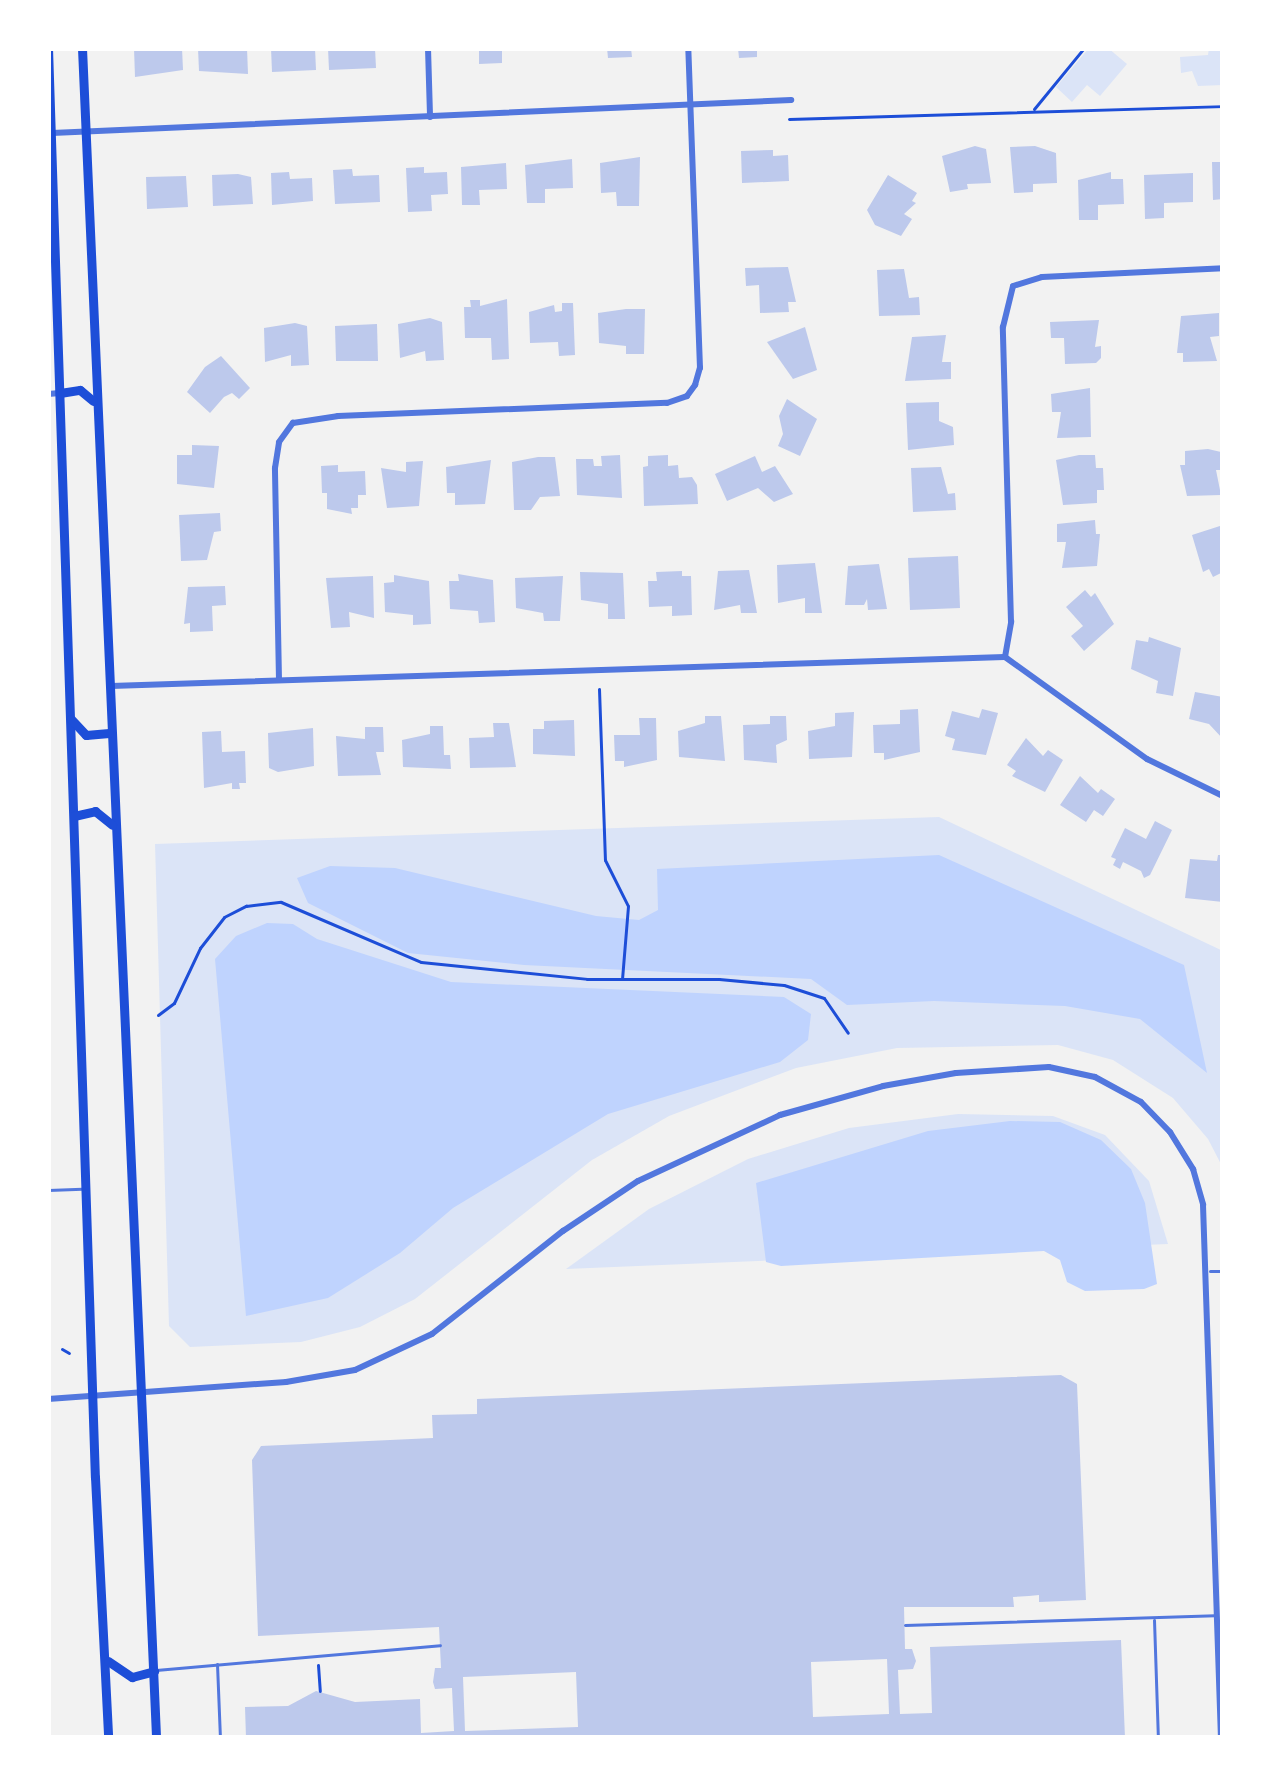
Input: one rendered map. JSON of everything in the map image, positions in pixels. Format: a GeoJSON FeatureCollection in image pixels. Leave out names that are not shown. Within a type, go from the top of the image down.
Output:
{"type":"FeatureCollection","features":[{"type":"Feature","properties":{"kind":"main road"},"geometry":{"type":"LineString","coordinates":[[48,48],[54,394],[71,719],[108,1738]]}},
{"type":"Feature","properties":{"kind":"main road"},"geometry":{"type":"LineString","coordinates":[[82,48],[93,401],[156,1738]]}},
{"type":"Feature","properties":{"kind":"main road"},"geometry":{"type":"LineString","coordinates":[[54,394],[80,390],[93,401]]}},
{"type":"Feature","properties":{"kind":"main road"},"geometry":{"type":"LineString","coordinates":[[71,719],[86,735],[109,733]]}},
{"type":"Feature","properties":{"kind":"main road"},"geometry":{"type":"LineString","coordinates":[[74,816],[99,812],[114,830]]}},
{"type":"Feature","properties":{"kind":"main road"},"geometry":{"type":"LineString","coordinates":[[106,1656],[124,1674],[140,1677],[154,1671]]}},
{"type":"Feature","properties":{"kind":"street"},"geometry":{"type":"LineString","coordinates":[[428,48],[430,117]]}},
{"type":"Feature","properties":{"kind":"street"},"geometry":{"type":"LineString","coordinates":[[279,680],[274,468],[279,442],[293,423],[338,416],[667,403],[687,396],[700,368],[688,48]]}},
{"type":"Feature","properties":{"kind":"street"},"geometry":{"type":"LineString","coordinates":[[50,133],[791,100]]}},
{"type":"Feature","properties":{"kind":"street"},"geometry":{"type":"LineString","coordinates":[[1005,658],[1011,622],[1003,327],[1013,286],[1042,277],[1223,268]]}},
{"type":"Feature","properties":{"kind":"street"},"geometry":{"type":"LineString","coordinates":[[107,686],[1005,658],[1148,759],[1223,796]]}},
{"type":"Feature","properties":{"kind":"street"},"geometry":{"type":"LineString","coordinates":[[48,1399],[314,1379],[395,1355],[432,1334],[562,1231],[651,1174],[779,1115],[883,1086],[1008,1069],[1072,1071],[1141,1102],[1171,1132],[1193,1169],[1203,1205],[1219,1553],[1221,1738]]}},
{"type":"Feature","properties":{"kind":"lane"},"geometry":{"type":"LineString","coordinates":[[48,1190],[85,1189]]}},
{"type":"Feature","properties":{"kind":"lane"},"geometry":{"type":"LineString","coordinates":[[1208,1271],[1223,1270]]}},
{"type":"Feature","properties":{"kind":"lane"},"geometry":{"type":"LineString","coordinates":[[904,1625],[1218,1615]]}},
{"type":"Feature","properties":{"kind":"lane"},"geometry":{"type":"LineString","coordinates":[[1154,1616],[1158,1738]]}},
{"type":"Feature","properties":{"kind":"lane"},"geometry":{"type":"LineString","coordinates":[[154,1671],[440,1645]]}},
{"type":"Feature","properties":{"kind":"lane"},"geometry":{"type":"LineString","coordinates":[[217,1664],[220,1738]]}},
{"type":"Feature","properties":{"kind":"path"},"geometry":{"type":"LineString","coordinates":[[1034,111],[1040,96],[1084,48]]}},
{"type":"Feature","properties":{"kind":"path"},"geometry":{"type":"LineString","coordinates":[[789,119],[1223,106]]}},
{"type":"Feature","properties":{"kind":"path"},"geometry":{"type":"LineString","coordinates":[[599,689],[605,860],[627,897],[622,980]]}},
{"type":"Feature","properties":{"kind":"path"},"geometry":{"type":"LineString","coordinates":[[158,1015],[174,1003],[215,925],[234,910],[269,902],[300,907],[370,944],[421,962],[622,980],[719,979],[784,985],[824,998],[848,1033]]}},
{"type":"Feature","properties":{"kind":"path"},"geometry":{"type":"LineString","coordinates":[[62,1349],[69,1353]]}},
{"type":"Feature","properties":{"kind":"shaded area"},"geometry":{"type":"Polygon","coordinates":[[[1089,48],[1108,48],[1127,64],[1100,96],[1087,85],[1072,102],[1056,87],[1089,48]]]}},
{"type":"Feature","properties":{"kind":"shaded area"},"geometry":{"type":"Polygon","coordinates":[[[1209,48],[1223,48],[1223,85],[1198,86],[1192,71],[1181,73],[1180,57],[1208,55],[1209,48]]]}},
{"type":"Feature","properties":{"kind":"shaded area"},"geometry":{"type":"Polygon","coordinates":[[[939,817],[1223,951],[1223,1168],[1208,1139],[1173,1098],[1113,1060],[1058,1045],[897,1048],[796,1068],[669,1116],[592,1160],[415,1299],[360,1327],[301,1342],[190,1347],[169,1326],[155,844],[939,817]]]}},
{"type":"Feature","properties":{"kind":"shaded area"},"geometry":{"type":"Polygon","coordinates":[[[958,1114],[1053,1116],[1105,1135],[1149,1181],[1168,1244],[566,1269],[649,1209],[748,1159],[849,1128],[958,1114]]]}},
{"type":"Feature","properties":{"kind":"water"},"geometry":{"type":"Polygon","coordinates":[[[939,855],[1184,965],[1207,1073],[1140,1019],[1065,1006],[934,1001],[847,1005],[811,979],[524,965],[408,953],[308,903],[297,878],[330,866],[395,868],[596,916],[639,920],[658,910],[657,869],[939,855]]]}},
{"type":"Feature","properties":{"kind":"water"},"geometry":{"type":"Polygon","coordinates":[[[267,923],[293,924],[317,939],[451,982],[784,997],[811,1014],[808,1040],[780,1062],[608,1114],[453,1208],[400,1253],[328,1298],[246,1316],[215,959],[236,936],[267,923]]]}},
{"type":"Feature","properties":{"kind":"water"},"geometry":{"type":"Polygon","coordinates":[[[1010,1121],[1060,1122],[1101,1140],[1131,1169],[1145,1203],[1157,1284],[1144,1289],[1085,1291],[1067,1282],[1060,1260],[1044,1251],[781,1266],[766,1262],[756,1183],[928,1131],[1010,1121]]]}},
{"type":"Feature","properties":{"kind":"building"},"geometry":{"type":"Polygon","coordinates":[[[134,48],[182,48],[183,70],[135,77],[134,48]]]}},
{"type":"Feature","properties":{"kind":"building"},"geometry":{"type":"Polygon","coordinates":[[[198,48],[247,48],[248,74],[199,71],[198,48]]]}},
{"type":"Feature","properties":{"kind":"building"},"geometry":{"type":"Polygon","coordinates":[[[271,48],[315,48],[316,70],[272,72],[271,48]]]}},
{"type":"Feature","properties":{"kind":"building"},"geometry":{"type":"Polygon","coordinates":[[[328,48],[375,48],[376,68],[329,70],[328,48]]]}},
{"type":"Feature","properties":{"kind":"building"},"geometry":{"type":"Polygon","coordinates":[[[479,48],[502,48],[502,63],[479,64],[479,48]]]}},
{"type":"Feature","properties":{"kind":"building"},"geometry":{"type":"Polygon","coordinates":[[[607,48],[631,48],[632,57],[608,58],[607,48]]]}},
{"type":"Feature","properties":{"kind":"building"},"geometry":{"type":"Polygon","coordinates":[[[738,48],[757,48],[757,57],[739,58],[738,48]]]}},
{"type":"Feature","properties":{"kind":"building"},"geometry":{"type":"Polygon","coordinates":[[[975,146],[986,149],[991,183],[967,184],[968,189],[950,192],[942,156],[975,146]]]}},
{"type":"Feature","properties":{"kind":"building"},"geometry":{"type":"Polygon","coordinates":[[[1035,146],[1056,153],[1057,183],[1033,184],[1033,192],[1014,193],[1010,147],[1035,146]]]}},
{"type":"Feature","properties":{"kind":"building"},"geometry":{"type":"Polygon","coordinates":[[[773,150],[773,156],[788,155],[789,181],[742,183],[741,151],[773,150]]]}},
{"type":"Feature","properties":{"kind":"building"},"geometry":{"type":"Polygon","coordinates":[[[640,157],[639,206],[617,206],[616,192],[601,193],[600,163],[640,157]]]}},
{"type":"Feature","properties":{"kind":"building"},"geometry":{"type":"Polygon","coordinates":[[[572,159],[573,188],[545,189],[545,203],[527,203],[525,165],[572,159]]]}},
{"type":"Feature","properties":{"kind":"building"},"geometry":{"type":"Polygon","coordinates":[[[1212,162],[1223,162],[1223,199],[1213,200],[1212,162]]]}},
{"type":"Feature","properties":{"kind":"building"},"geometry":{"type":"Polygon","coordinates":[[[506,163],[507,189],[479,190],[480,205],[462,205],[461,167],[506,163]]]}},
{"type":"Feature","properties":{"kind":"building"},"geometry":{"type":"Polygon","coordinates":[[[424,167],[424,173],[447,172],[448,194],[431,195],[432,211],[408,212],[406,168],[424,167]]]}},
{"type":"Feature","properties":{"kind":"building"},"geometry":{"type":"Polygon","coordinates":[[[352,169],[353,176],[379,175],[380,202],[335,204],[333,170],[352,169]]]}},
{"type":"Feature","properties":{"kind":"building"},"geometry":{"type":"Polygon","coordinates":[[[289,172],[290,179],[312,178],[313,201],[272,205],[271,173],[289,172]]]}},
{"type":"Feature","properties":{"kind":"building"},"geometry":{"type":"Polygon","coordinates":[[[1111,172],[1111,179],[1123,179],[1124,204],[1098,205],[1098,220],[1079,220],[1078,180],[1111,172]]]}},
{"type":"Feature","properties":{"kind":"building"},"geometry":{"type":"Polygon","coordinates":[[[1193,173],[1193,202],[1164,203],[1164,218],[1145,219],[1144,175],[1193,173]]]}},
{"type":"Feature","properties":{"kind":"building"},"geometry":{"type":"Polygon","coordinates":[[[212,175],[251,177],[253,204],[213,206],[212,175]]]}},
{"type":"Feature","properties":{"kind":"building"},"geometry":{"type":"Polygon","coordinates":[[[888,175],[917,193],[912,201],[916,203],[904,214],[912,219],[901,236],[875,225],[867,210],[888,175]]]}},
{"type":"Feature","properties":{"kind":"building"},"geometry":{"type":"Polygon","coordinates":[[[186,176],[188,207],[147,209],[146,177],[186,176]]]}},
{"type":"Feature","properties":{"kind":"building"},"geometry":{"type":"Polygon","coordinates":[[[788,267],[796,302],[788,302],[789,312],[760,313],[759,285],[746,286],[745,268],[788,267]]]}},
{"type":"Feature","properties":{"kind":"building"},"geometry":{"type":"Polygon","coordinates":[[[904,269],[909,298],[919,297],[920,315],[879,316],[877,270],[904,269]]]}},
{"type":"Feature","properties":{"kind":"building"},"geometry":{"type":"Polygon","coordinates":[[[507,299],[509,359],[492,360],[491,338],[465,338],[464,307],[471,307],[470,300],[480,300],[480,306],[507,299]]]}},
{"type":"Feature","properties":{"kind":"building"},"geometry":{"type":"Polygon","coordinates":[[[562,303],[573,303],[575,355],[559,356],[558,342],[530,343],[529,312],[554,305],[555,312],[562,311],[562,303]]]}},
{"type":"Feature","properties":{"kind":"building"},"geometry":{"type":"Polygon","coordinates":[[[645,309],[644,354],[626,354],[626,346],[599,343],[598,313],[645,309]]]}},
{"type":"Feature","properties":{"kind":"building"},"geometry":{"type":"Polygon","coordinates":[[[1219,313],[1219,336],[1210,337],[1217,361],[1183,362],[1183,353],[1177,353],[1181,316],[1219,313]]]}},
{"type":"Feature","properties":{"kind":"building"},"geometry":{"type":"Polygon","coordinates":[[[430,318],[442,322],[444,360],[426,361],[425,351],[400,358],[398,324],[430,318]]]}},
{"type":"Feature","properties":{"kind":"building"},"geometry":{"type":"Polygon","coordinates":[[[1099,320],[1095,347],[1101,346],[1101,358],[1096,363],[1065,364],[1064,338],[1051,338],[1050,322],[1099,320]]]}},
{"type":"Feature","properties":{"kind":"building"},"geometry":{"type":"Polygon","coordinates":[[[377,324],[378,361],[336,361],[335,326],[377,324]]]}},
{"type":"Feature","properties":{"kind":"building"},"geometry":{"type":"Polygon","coordinates":[[[307,326],[309,365],[291,366],[291,355],[265,362],[264,328],[307,326]]]}},
{"type":"Feature","properties":{"kind":"building"},"geometry":{"type":"Polygon","coordinates":[[[805,327],[817,370],[793,379],[767,342],[805,327]]]}},
{"type":"Feature","properties":{"kind":"building"},"geometry":{"type":"Polygon","coordinates":[[[946,335],[942,362],[951,362],[951,379],[905,381],[912,337],[946,335]]]}},
{"type":"Feature","properties":{"kind":"building"},"geometry":{"type":"Polygon","coordinates":[[[221,356],[250,388],[239,399],[232,393],[224,397],[210,413],[187,392],[205,367],[221,356]]]}},
{"type":"Feature","properties":{"kind":"building"},"geometry":{"type":"Polygon","coordinates":[[[1090,388],[1091,437],[1057,438],[1061,412],[1052,412],[1051,394],[1090,388]]]}},
{"type":"Feature","properties":{"kind":"building"},"geometry":{"type":"Polygon","coordinates":[[[787,399],[817,419],[800,456],[778,446],[783,434],[779,416],[787,399]]]}},
{"type":"Feature","properties":{"kind":"building"},"geometry":{"type":"Polygon","coordinates":[[[939,402],[939,421],[953,427],[954,445],[908,450],[906,403],[939,402]]]}},
{"type":"Feature","properties":{"kind":"building"},"geometry":{"type":"Polygon","coordinates":[[[192,445],[219,446],[214,488],[177,484],[177,455],[192,455],[192,445]]]}},
{"type":"Feature","properties":{"kind":"building"},"geometry":{"type":"Polygon","coordinates":[[[1185,451],[1221,452],[1222,470],[1216,470],[1221,495],[1187,496],[1180,465],[1185,465],[1185,451]]]}},
{"type":"Feature","properties":{"kind":"building"},"geometry":{"type":"Polygon","coordinates":[[[620,455],[622,498],[577,495],[576,459],[593,459],[594,466],[602,466],[601,456],[620,455]]]}},
{"type":"Feature","properties":{"kind":"building"},"geometry":{"type":"Polygon","coordinates":[[[668,455],[668,466],[678,465],[679,478],[692,477],[697,485],[698,504],[644,506],[643,467],[648,466],[648,456],[668,455]]]}},
{"type":"Feature","properties":{"kind":"building"},"geometry":{"type":"Polygon","coordinates":[[[1095,455],[1096,468],[1103,468],[1104,490],[1097,490],[1097,503],[1063,505],[1056,460],[1095,455]]]}},
{"type":"Feature","properties":{"kind":"building"},"geometry":{"type":"Polygon","coordinates":[[[755,456],[762,472],[775,466],[793,494],[774,502],[758,488],[727,501],[715,474],[755,456]]]}},
{"type":"Feature","properties":{"kind":"building"},"geometry":{"type":"Polygon","coordinates":[[[555,457],[560,496],[540,497],[531,510],[514,510],[512,462],[555,457]]]}},
{"type":"Feature","properties":{"kind":"building"},"geometry":{"type":"Polygon","coordinates":[[[491,460],[485,504],[455,505],[455,493],[447,493],[446,467],[491,460]]]}},
{"type":"Feature","properties":{"kind":"building"},"geometry":{"type":"Polygon","coordinates":[[[423,461],[419,506],[387,508],[381,468],[406,472],[406,462],[423,461]]]}},
{"type":"Feature","properties":{"kind":"building"},"geometry":{"type":"Polygon","coordinates":[[[338,465],[338,472],[365,471],[366,495],[358,495],[358,508],[351,508],[352,514],[327,509],[327,493],[322,493],[321,466],[338,465]]]}},
{"type":"Feature","properties":{"kind":"building"},"geometry":{"type":"Polygon","coordinates":[[[941,467],[948,494],[955,493],[956,510],[913,512],[911,468],[941,467]]]}},
{"type":"Feature","properties":{"kind":"building"},"geometry":{"type":"Polygon","coordinates":[[[220,513],[221,531],[214,532],[207,560],[181,561],[179,515],[220,513]]]}},
{"type":"Feature","properties":{"kind":"building"},"geometry":{"type":"Polygon","coordinates":[[[1095,520],[1096,534],[1100,534],[1097,566],[1062,568],[1066,542],[1057,542],[1057,524],[1095,520]]]}},
{"type":"Feature","properties":{"kind":"building"},"geometry":{"type":"Polygon","coordinates":[[[1223,525],[1223,572],[1213,577],[1209,569],[1203,572],[1192,535],[1223,525]]]}},
{"type":"Feature","properties":{"kind":"building"},"geometry":{"type":"Polygon","coordinates":[[[958,556],[960,608],[910,610],[908,558],[958,556]]]}},
{"type":"Feature","properties":{"kind":"building"},"geometry":{"type":"Polygon","coordinates":[[[815,563],[822,613],[805,613],[805,598],[778,603],[777,565],[815,563]]]}},
{"type":"Feature","properties":{"kind":"building"},"geometry":{"type":"Polygon","coordinates":[[[879,564],[887,609],[868,610],[867,599],[864,605],[845,605],[848,566],[879,564]]]}},
{"type":"Feature","properties":{"kind":"building"},"geometry":{"type":"Polygon","coordinates":[[[749,570],[757,613],[741,613],[740,605],[714,610],[718,571],[749,570]]]}},
{"type":"Feature","properties":{"kind":"building"},"geometry":{"type":"Polygon","coordinates":[[[682,571],[682,576],[691,576],[692,615],[672,616],[672,606],[649,607],[648,581],[657,581],[656,572],[682,571]]]}},
{"type":"Feature","properties":{"kind":"building"},"geometry":{"type":"Polygon","coordinates":[[[580,572],[623,573],[625,619],[608,619],[608,604],[581,600],[580,572]]]}},
{"type":"Feature","properties":{"kind":"building"},"geometry":{"type":"Polygon","coordinates":[[[458,574],[493,580],[495,622],[479,623],[478,611],[450,609],[449,581],[459,581],[458,574]]]}},
{"type":"Feature","properties":{"kind":"building"},"geometry":{"type":"Polygon","coordinates":[[[394,575],[429,581],[431,624],[413,625],[413,615],[385,612],[384,583],[394,582],[394,575]]]}},
{"type":"Feature","properties":{"kind":"building"},"geometry":{"type":"Polygon","coordinates":[[[373,576],[374,618],[349,612],[350,627],[331,628],[326,578],[373,576]]]}},
{"type":"Feature","properties":{"kind":"building"},"geometry":{"type":"Polygon","coordinates":[[[563,576],[560,621],[544,621],[543,613],[516,608],[515,578],[563,576]]]}},
{"type":"Feature","properties":{"kind":"building"},"geometry":{"type":"Polygon","coordinates":[[[225,586],[226,605],[212,606],[213,631],[190,632],[190,623],[184,624],[188,587],[225,586]]]}},
{"type":"Feature","properties":{"kind":"building"},"geometry":{"type":"Polygon","coordinates":[[[1085,590],[1091,597],[1095,593],[1114,624],[1084,651],[1071,636],[1083,626],[1066,607],[1085,590]]]}},
{"type":"Feature","properties":{"kind":"building"},"geometry":{"type":"Polygon","coordinates":[[[1149,637],[1181,648],[1173,696],[1156,693],[1158,681],[1131,669],[1136,640],[1148,642],[1149,637]]]}},
{"type":"Feature","properties":{"kind":"building"},"geometry":{"type":"Polygon","coordinates":[[[1195,692],[1223,697],[1223,739],[1209,724],[1189,719],[1195,692]]]}},
{"type":"Feature","properties":{"kind":"building"},"geometry":{"type":"Polygon","coordinates":[[[918,709],[920,752],[884,760],[884,753],[874,753],[873,725],[900,724],[900,710],[918,709]]]}},
{"type":"Feature","properties":{"kind":"building"},"geometry":{"type":"Polygon","coordinates":[[[982,709],[998,713],[986,755],[952,750],[955,739],[945,736],[952,711],[979,718],[982,709]]]}},
{"type":"Feature","properties":{"kind":"building"},"geometry":{"type":"Polygon","coordinates":[[[854,712],[852,757],[809,759],[808,731],[835,726],[835,713],[854,712]]]}},
{"type":"Feature","properties":{"kind":"building"},"geometry":{"type":"Polygon","coordinates":[[[705,716],[721,716],[725,761],[679,757],[678,731],[705,723],[705,716]]]}},
{"type":"Feature","properties":{"kind":"building"},"geometry":{"type":"Polygon","coordinates":[[[770,716],[786,716],[787,740],[776,745],[777,763],[744,760],[743,725],[770,724],[770,716]]]}},
{"type":"Feature","properties":{"kind":"building"},"geometry":{"type":"Polygon","coordinates":[[[639,718],[656,718],[657,760],[624,767],[624,761],[615,761],[614,735],[640,735],[639,718]]]}},
{"type":"Feature","properties":{"kind":"building"},"geometry":{"type":"Polygon","coordinates":[[[574,720],[575,756],[533,754],[533,729],[544,729],[544,721],[574,720]]]}},
{"type":"Feature","properties":{"kind":"building"},"geometry":{"type":"Polygon","coordinates":[[[493,723],[509,723],[516,767],[470,768],[469,738],[494,737],[493,723]]]}},
{"type":"Feature","properties":{"kind":"building"},"geometry":{"type":"Polygon","coordinates":[[[430,726],[443,726],[444,755],[450,755],[451,769],[403,767],[402,740],[430,734],[430,726]]]}},
{"type":"Feature","properties":{"kind":"building"},"geometry":{"type":"Polygon","coordinates":[[[365,727],[383,727],[384,752],[376,752],[381,775],[338,776],[336,736],[365,739],[365,727]]]}},
{"type":"Feature","properties":{"kind":"building"},"geometry":{"type":"Polygon","coordinates":[[[313,728],[314,766],[278,772],[269,768],[268,733],[313,728]]]}},
{"type":"Feature","properties":{"kind":"building"},"geometry":{"type":"Polygon","coordinates":[[[221,731],[222,752],[245,751],[246,783],[239,783],[240,789],[232,789],[232,783],[204,788],[202,732],[221,731]]]}},
{"type":"Feature","properties":{"kind":"building"},"geometry":{"type":"Polygon","coordinates":[[[1026,738],[1043,756],[1048,750],[1063,760],[1045,792],[1012,776],[1016,771],[1007,765],[1026,738]]]}},
{"type":"Feature","properties":{"kind":"building"},"geometry":{"type":"Polygon","coordinates":[[[1080,776],[1098,793],[1101,789],[1115,799],[1103,816],[1094,810],[1086,822],[1060,805],[1080,776]]]}},
{"type":"Feature","properties":{"kind":"building"},"geometry":{"type":"Polygon","coordinates":[[[1155,821],[1172,830],[1150,875],[1144,878],[1141,871],[1123,862],[1120,869],[1113,865],[1116,859],[1111,857],[1125,828],[1146,839],[1155,821]]]}},
{"type":"Feature","properties":{"kind":"building"},"geometry":{"type":"Polygon","coordinates":[[[1223,855],[1223,902],[1185,898],[1190,859],[1217,861],[1223,855]]]}},
{"type":"Feature","properties":{"kind":"building"},"geometry":{"type":"Polygon","coordinates":[[[1061,1375],[1077,1384],[1086,1600],[1039,1602],[1039,1595],[1013,1597],[1014,1607],[904,1607],[905,1649],[912,1649],[916,1661],[913,1669],[898,1670],[900,1714],[932,1713],[930,1647],[1121,1640],[1125,1738],[246,1738],[245,1707],[288,1706],[316,1691],[355,1702],[420,1699],[421,1733],[454,1731],[452,1688],[435,1689],[433,1682],[435,1668],[441,1668],[439,1627],[258,1636],[252,1460],[261,1446],[433,1438],[432,1415],[477,1414],[477,1399],[1061,1375]],[[887,1659],[811,1662],[813,1717],[889,1714],[887,1659]],[[576,1672],[463,1677],[465,1731],[578,1727],[576,1672]]]}}]}
